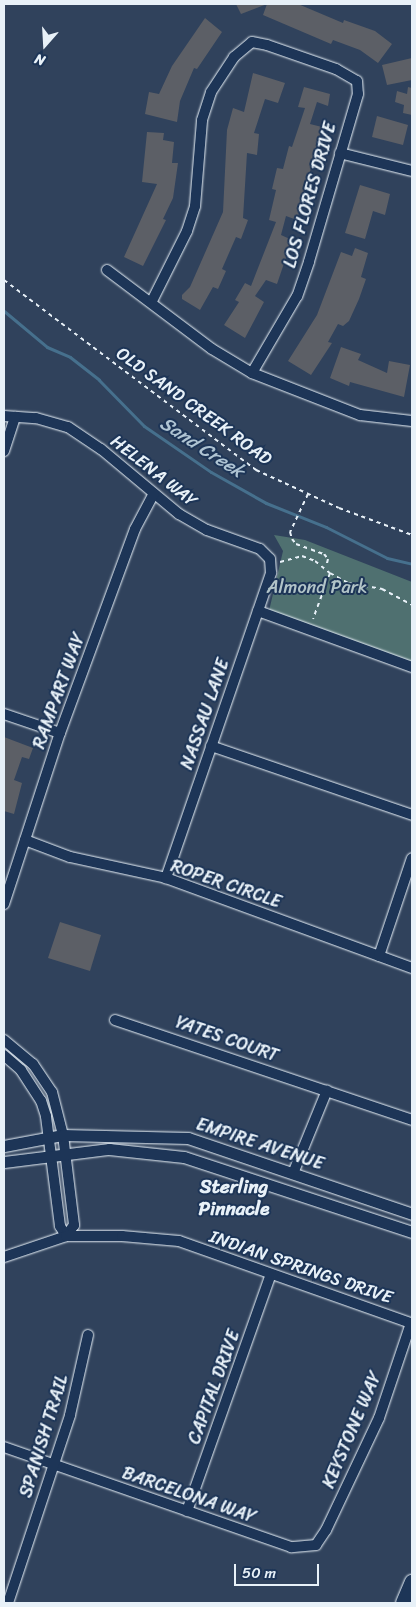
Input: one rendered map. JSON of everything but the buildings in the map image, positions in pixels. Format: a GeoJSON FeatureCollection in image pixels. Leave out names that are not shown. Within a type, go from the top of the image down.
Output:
{"type":"FeatureCollection","features":[{"type":"Feature","properties":{"kind":"main road"},"geometry":{"type":"LineString","coordinates":[[403,1603],[412,1582]]}},
{"type":"Feature","properties":{"kind":"street","name":"LOS FLORES DRIVE"},"geometry":{"type":"LineString","coordinates":[[152,301],[195,206],[202,120],[211,92],[234,57],[252,42],[336,69],[357,82],[358,94],[297,296],[252,373]]}},
{"type":"Feature","properties":{"kind":"street"},"geometry":{"type":"LineString","coordinates":[[340,153],[412,170]]}},
{"type":"Feature","properties":{"kind":"street"},"geometry":{"type":"LineString","coordinates":[[107,270],[152,301],[212,349],[252,373],[360,415],[412,421]]}},
{"type":"Feature","properties":{"kind":"street"},"geometry":{"type":"LineString","coordinates":[[4,451],[9,417]]}},
{"type":"Feature","properties":{"kind":"street","name":"HELENA WAY"},"geometry":{"type":"LineString","coordinates":[[9,417],[36,418],[68,427],[101,449],[179,514],[207,530],[260,549],[270,562]]}},
{"type":"Feature","properties":{"kind":"street","name":"RAMPART WAY"},"geometry":{"type":"LineString","coordinates":[[4,904],[60,733],[135,529],[154,494]]}},
{"type":"Feature","properties":{"kind":"street","name":"NASSAU LANE"},"geometry":{"type":"LineString","coordinates":[[166,878],[258,612],[270,562]]}},
{"type":"Feature","properties":{"kind":"street"},"geometry":{"type":"LineString","coordinates":[[258,612],[412,667]]}},
{"type":"Feature","properties":{"kind":"street"},"geometry":{"type":"LineString","coordinates":[[4,714],[60,733]]}},
{"type":"Feature","properties":{"kind":"street"},"geometry":{"type":"LineString","coordinates":[[211,746],[412,816]]}},
{"type":"Feature","properties":{"kind":"street","name":"ROPER CIRCLE"},"geometry":{"type":"LineString","coordinates":[[25,840],[108,867],[166,878],[412,968]]}},
{"type":"Feature","properties":{"kind":"street"},"geometry":{"type":"LineString","coordinates":[[379,956],[412,858]]}},
{"type":"Feature","properties":{"kind":"street","name":"YATES COURT"},"geometry":{"type":"LineString","coordinates":[[116,1020],[327,1090]]}},
{"type":"Feature","properties":{"kind":"street"},"geometry":{"type":"LineString","coordinates":[[4,1040],[33,1064],[52,1092],[66,1153],[74,1225],[66,1236],[60,1226],[46,1116],[33,1086],[4,1055]]}},
{"type":"Feature","properties":{"kind":"street"},"geometry":{"type":"LineString","coordinates":[[294,1171],[327,1090],[412,1120]]}},
{"type":"Feature","properties":{"kind":"street","name":"EMPIRE AVENUE"},"geometry":{"type":"LineString","coordinates":[[4,1146],[48,1136],[63,1135],[188,1138],[294,1171],[412,1214]]}},
{"type":"Feature","properties":{"kind":"street","name":"EMPIRE AVENUE"},"geometry":{"type":"LineString","coordinates":[[4,1162],[51,1154],[138,1150],[184,1157],[412,1232]]}},
{"type":"Feature","properties":{"kind":"street","name":"INDIAN SPRINGS DRIVE"},"geometry":{"type":"LineString","coordinates":[[4,1257],[66,1236],[122,1236],[179,1241],[411,1323]]}},
{"type":"Feature","properties":{"kind":"street","name":"CAPITAL DRIVE"},"geometry":{"type":"LineString","coordinates":[[187,1511],[272,1274]]}},
{"type":"Feature","properties":{"kind":"street","name":"KEYSTONE WAY"},"geometry":{"type":"LineString","coordinates":[[316,1545],[326,1530],[379,1418],[411,1323]]}},
{"type":"Feature","properties":{"kind":"street","name":"SPANISH TRAIL"},"geometry":{"type":"LineString","coordinates":[[9,1601],[70,1415],[88,1335]]}},
{"type":"Feature","properties":{"kind":"street","name":"BARCELONA WAY"},"geometry":{"type":"LineString","coordinates":[[4,1447],[291,1548],[316,1545]]}},
{"type":"Feature","properties":{"kind":"path","name":"OLD SAND CREEK ROAD"},"geometry":{"type":"LineString","coordinates":[[4,280],[256,470],[308,494],[412,535]]}},
{"type":"Feature","properties":{"kind":"path"},"geometry":{"type":"LineString","coordinates":[[308,494],[290,532],[292,540],[296,544],[324,554],[328,559],[326,568]]}},
{"type":"Feature","properties":{"kind":"path"},"geometry":{"type":"LineString","coordinates":[[270,562],[302,556],[326,568],[330,573],[348,583],[382,589],[412,605]]}},
{"type":"Feature","properties":{"kind":"path"},"geometry":{"type":"LineString","coordinates":[[305,618],[313,620],[330,573]]}},
{"type":"Feature","properties":{"kind":"green space","name":"Almond Park"},"geometry":{"type":"Polygon","coordinates":[[[274,535],[305,540],[412,582],[412,665],[269,611],[283,551],[274,535]]]}},
{"type":"Feature","properties":{"kind":"waterway","name":"Sand Creek"},"geometry":{"type":"LineString","coordinates":[[4,311],[47,347],[70,357],[99,380],[144,426],[211,472],[266,503],[326,527],[387,558],[412,564]]}},
{"type":"Feature","properties":{"kind":"district","name":"Sterling Pinnacle"},"geometry":{"type":"Point","coordinates":[234,1198]}}]}
